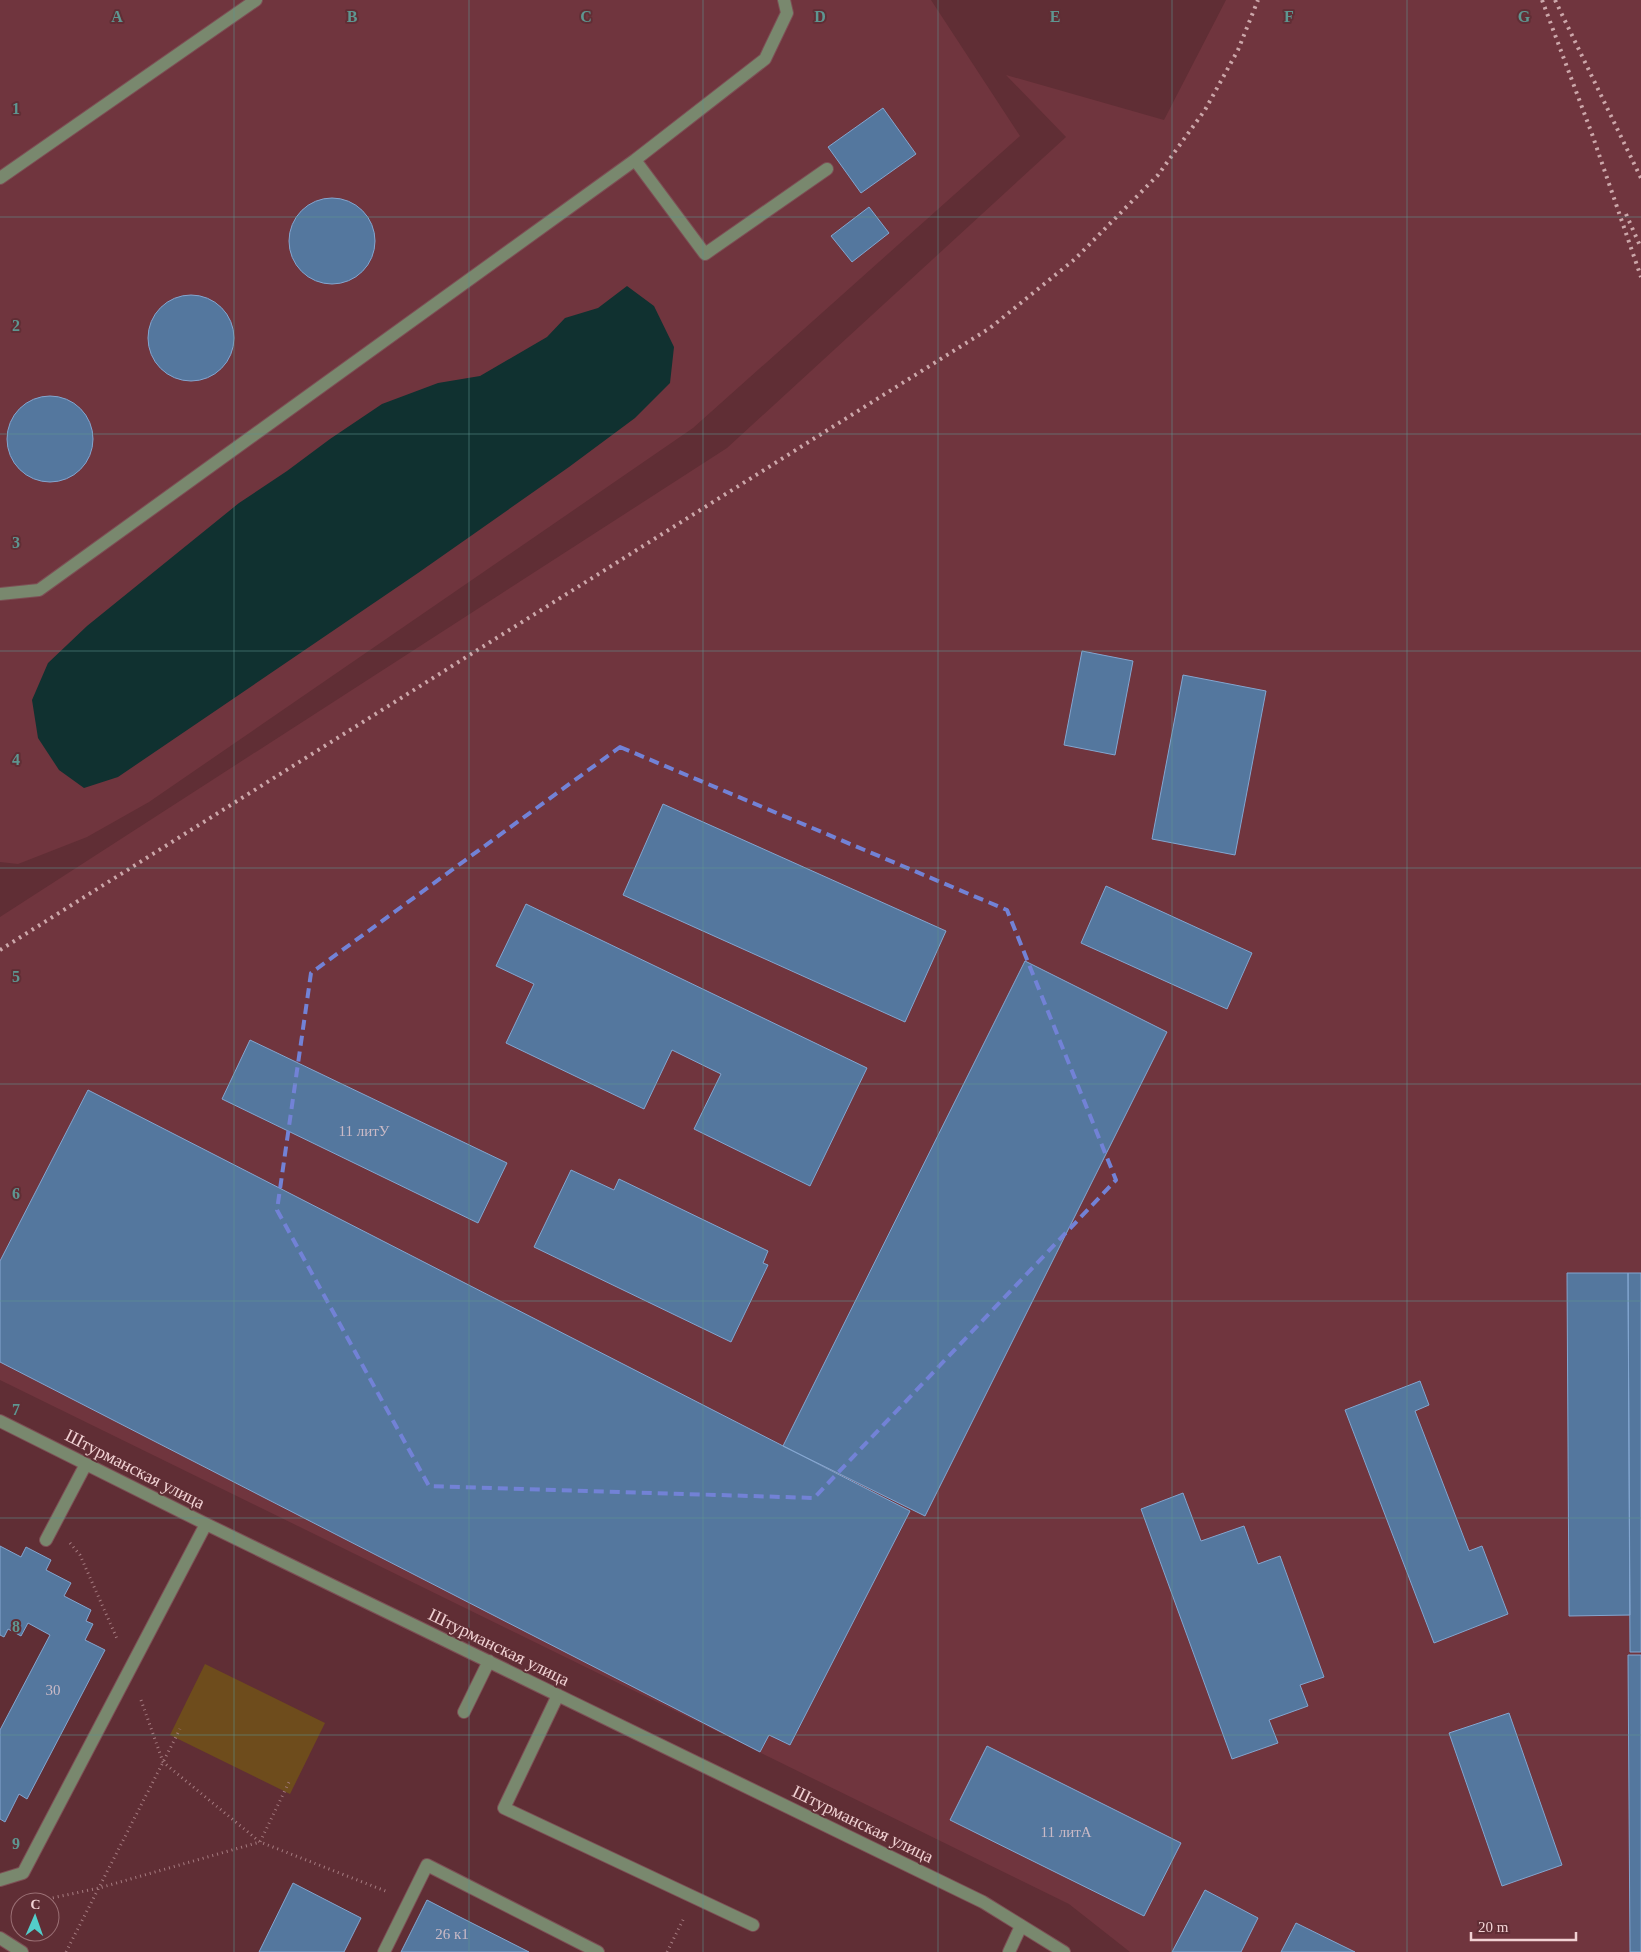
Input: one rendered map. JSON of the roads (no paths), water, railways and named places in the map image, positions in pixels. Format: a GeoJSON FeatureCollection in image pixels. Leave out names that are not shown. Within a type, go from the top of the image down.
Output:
{"type":"FeatureCollection","features":[{"type":"Feature","properties":{"kind":"street"},"geometry":{"type":"LineString","coordinates":[[0,178],[256,0]]}},
{"type":"Feature","properties":{"kind":"street"},"geometry":{"type":"LineString","coordinates":[[0,594],[39,590],[635,160],[765,59],[787,13],[784,0]]}},
{"type":"Feature","properties":{"kind":"street"},"geometry":{"type":"LineString","coordinates":[[635,160],[705,254],[827,169]]}},
{"type":"Feature","properties":{"kind":"street","name":"Штурманская улица"},"geometry":{"type":"LineString","coordinates":[[0,1421],[206,1524],[983,1902],[1064,1952]]}},
{"type":"Feature","properties":{"kind":"street"},"geometry":{"type":"LineString","coordinates":[[46,1540],[86,1464]]}},
{"type":"Feature","properties":{"kind":"street"},"geometry":{"type":"LineString","coordinates":[[0,1880],[23,1873],[206,1524]]}},
{"type":"Feature","properties":{"kind":"street"},"geometry":{"type":"LineString","coordinates":[[464,1712],[489,1661]]}},
{"type":"Feature","properties":{"kind":"street"},"geometry":{"type":"LineString","coordinates":[[558,1695],[504,1808],[753,1925]]}},
{"type":"Feature","properties":{"kind":"street"},"geometry":{"type":"LineString","coordinates":[[384,1952],[427,1865],[598,1952]]}},
{"type":"Feature","properties":{"kind":"street"},"geometry":{"type":"LineString","coordinates":[[1009,1952],[1021,1926]]}},
{"type":"Feature","properties":{"kind":"street"},"geometry":{"type":"LineString","coordinates":[[0,1938],[22,1952]]}},
{"type":"Feature","properties":{"kind":"water"},"geometry":{"type":"Polygon","coordinates":[[[627,286],[654,306],[674,347],[670,383],[635,418],[569,467],[418,573],[118,777],[84,788],[59,770],[38,738],[32,700],[48,663],[87,626],[239,503],[382,404],[438,383],[480,376],[547,337],[565,318],[598,308],[627,286]]]}},
{"type":"Feature","properties":{"kind":"railway"},"geometry":{"type":"LineString","coordinates":[[0,950],[990,328],[1075,259],[1158,175],[1205,110],[1238,50],[1258,0]]}},
{"type":"Feature","properties":{"kind":"railway"},"geometry":{"type":"LineString","coordinates":[[1542,0],[1592,134],[1641,277]]}},
{"type":"Feature","properties":{"kind":"railway"},"geometry":{"type":"LineString","coordinates":[[1555,0],[1641,178]]}},
{"type":"Feature","properties":{"kind":"railway"},"geometry":{"type":"LineString","coordinates":[[1626,214],[1641,248]]}}]}
